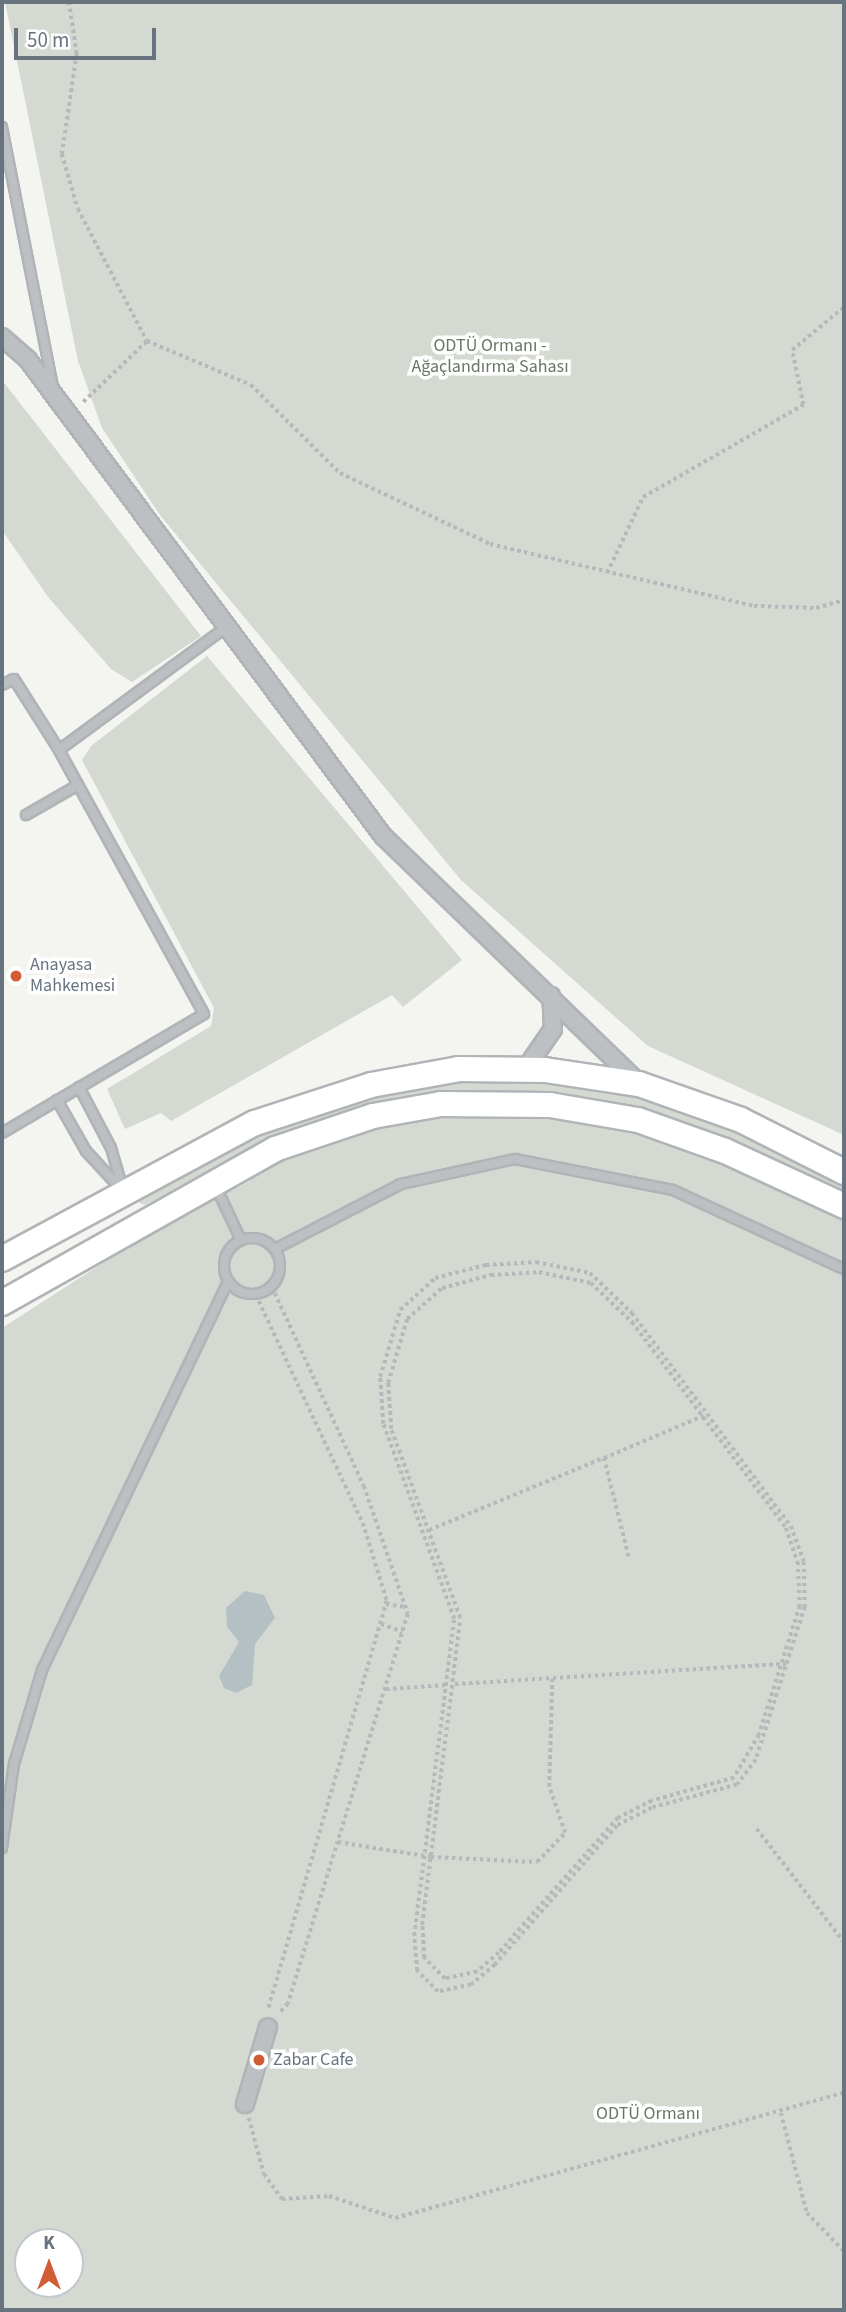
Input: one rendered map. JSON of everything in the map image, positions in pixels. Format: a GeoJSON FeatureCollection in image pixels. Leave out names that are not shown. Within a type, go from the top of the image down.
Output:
{"type":"FeatureCollection","features":[{"type":"Feature","properties":{"kind":"main road"},"geometry":{"type":"LineString","coordinates":[[2,1259],[233,1133],[331,1097],[459,1069],[526,1068],[639,1084],[741,1120],[844,1172]]}},
{"type":"Feature","properties":{"kind":"main road"},"geometry":{"type":"LineString","coordinates":[[2,1303],[212,1180],[303,1137],[373,1116],[441,1104],[514,1102],[638,1120],[844,1206]]}},
{"type":"Feature","properties":{"kind":"main road"},"geometry":{"type":"LineString","coordinates":[[124,1192],[141,1220]]}},
{"type":"Feature","properties":{"kind":"street"},"geometry":{"type":"LineString","coordinates":[[2,337],[28,360],[57,406],[229,625],[383,836],[550,993],[639,1084]]}},
{"type":"Feature","properties":{"kind":"street"},"geometry":{"type":"LineString","coordinates":[[526,1068],[553,1029],[550,993]]}},
{"type":"Feature","properties":{"kind":"street"},"geometry":{"type":"LineString","coordinates":[[245,2104],[268,2026]]}},
{"type":"Feature","properties":{"kind":"lane"},"geometry":{"type":"LineString","coordinates":[[2,127],[57,406]]}},
{"type":"Feature","properties":{"kind":"lane"},"geometry":{"type":"LineString","coordinates":[[59,750],[229,625]]}},
{"type":"Feature","properties":{"kind":"lane"},"geometry":{"type":"LineString","coordinates":[[2,685],[14,679],[59,750],[204,1014],[2,1133]]}},
{"type":"Feature","properties":{"kind":"lane"},"geometry":{"type":"LineString","coordinates":[[26,815],[78,785]]}},
{"type":"Feature","properties":{"kind":"lane"},"geometry":{"type":"LineString","coordinates":[[79,1087],[111,1148],[124,1192]]}},
{"type":"Feature","properties":{"kind":"lane"},"geometry":{"type":"LineString","coordinates":[[57,1100],[86,1151],[124,1192]]}},
{"type":"Feature","properties":{"kind":"lane"},"geometry":{"type":"LineString","coordinates":[[275,1249],[401,1184],[515,1159],[673,1189],[844,1269]]}},
{"type":"Feature","properties":{"kind":"lane"},"geometry":{"type":"LineString","coordinates":[[212,1180],[241,1240]]}},
{"type":"Feature","properties":{"kind":"lane"},"geometry":{"type":"LineString","coordinates":[[2,1848],[14,1764],[42,1671],[230,1284],[224,1262],[241,1240],[260,1239],[275,1249],[281,1268],[272,1287],[256,1295],[230,1284]]}},
{"type":"Feature","properties":{"kind":"path"},"geometry":{"type":"LineString","coordinates":[[69,2],[76,54],[62,153],[78,209],[147,341],[251,385],[340,473],[490,544],[754,606],[816,608],[844,600]]}},
{"type":"Feature","properties":{"kind":"path"},"geometry":{"type":"LineString","coordinates":[[607,572],[643,497],[803,405],[792,350],[844,307]]}},
{"type":"Feature","properties":{"kind":"path"},"geometry":{"type":"LineString","coordinates":[[83,402],[147,341]]}},
{"type":"Feature","properties":{"kind":"path"},"geometry":{"type":"LineString","coordinates":[[429,1530],[391,1429],[388,1383],[407,1319],[442,1288],[478,1277],[539,1272],[592,1283],[632,1322],[793,1543],[800,1606],[784,1665],[752,1754],[734,1778],[652,1801],[618,1818],[499,1953],[465,1977],[436,1975],[424,1958],[428,1856],[448,1685],[452,1606],[383,1424],[380,1377],[400,1310],[435,1278],[486,1265],[556,1265],[606,1283],[778,1505],[804,1562],[805,1607],[790,1664],[756,1760],[737,1785],[652,1808],[617,1826],[495,1965],[460,1990],[429,1988],[417,1971],[414,1936],[428,1856],[454,1685],[460,1618],[429,1530]]}},
{"type":"Feature","properties":{"kind":"path"},"geometry":{"type":"LineString","coordinates":[[268,2026],[288,2004],[386,1689],[403,1632],[407,1608],[364,1486],[272,1287]]}},
{"type":"Feature","properties":{"kind":"path"},"geometry":{"type":"LineString","coordinates":[[256,1295],[363,1523],[386,1604],[269,1997],[268,2026]]}},
{"type":"Feature","properties":{"kind":"path"},"geometry":{"type":"LineString","coordinates":[[429,1530],[703,1416]]}},
{"type":"Feature","properties":{"kind":"path"},"geometry":{"type":"LineString","coordinates":[[604,1458],[629,1557]]}},
{"type":"Feature","properties":{"kind":"path"},"geometry":{"type":"LineString","coordinates":[[386,1604],[407,1608]]}},
{"type":"Feature","properties":{"kind":"path"},"geometry":{"type":"LineString","coordinates":[[381,1623],[403,1632]]}},
{"type":"Feature","properties":{"kind":"path"},"geometry":{"type":"LineString","coordinates":[[386,1689],[790,1664]]}},
{"type":"Feature","properties":{"kind":"path"},"geometry":{"type":"LineString","coordinates":[[338,1842],[428,1856],[520,1865],[537,1862],[565,1833],[549,1787],[552,1679]]}},
{"type":"Feature","properties":{"kind":"path"},"geometry":{"type":"LineString","coordinates":[[757,1829],[844,1942]]}},
{"type":"Feature","properties":{"kind":"path"},"geometry":{"type":"LineString","coordinates":[[245,2104],[273,2193],[295,2200],[329,2196],[395,2218],[493,2186],[781,2113],[844,2093]]}},
{"type":"Feature","properties":{"kind":"path"},"geometry":{"type":"LineString","coordinates":[[781,2113],[807,2213],[844,2251]]}},
{"type":"Feature","properties":{"kind":"green space","name":"ODTÜ Ormanı - Ağaçlandırma Sahası"},"geometry":{"type":"Polygon","coordinates":[[[5,2],[844,2],[844,1135],[648,1046],[461,880],[160,515],[102,428],[78,361],[5,2]]]}},
{"type":"Feature","properties":{"kind":"green space"},"geometry":{"type":"Polygon","coordinates":[[[2,380],[201,636],[132,682],[111,669],[48,597],[2,530],[2,380]]]}},
{"type":"Feature","properties":{"kind":"green space"},"geometry":{"type":"Polygon","coordinates":[[[207,656],[462,960],[403,1007],[392,995],[171,1121],[161,1113],[125,1129],[107,1089],[211,1026],[214,1008],[82,760],[91,746],[207,656]]]}},
{"type":"Feature","properties":{"kind":"green space"},"geometry":{"type":"Polygon","coordinates":[[[551,1080],[625,1093],[716,1124],[844,1183],[844,1196],[541,1094],[257,1146],[145,1205],[138,1202],[273,1127],[318,1111],[436,1082],[551,1080]]]}},
{"type":"Feature","properties":{"kind":"green space","name":"ODTÜ Ormanı"},"geometry":{"type":"Polygon","coordinates":[[[580,1108],[844,1206],[844,2310],[2,2310],[2,1328],[151,1232],[250,1181],[244,1164],[373,1116],[580,1108]]]}},
{"type":"Feature","properties":{"kind":"shaded area"},"geometry":{"type":"Polygon","coordinates":[[[245,1591],[264,1595],[275,1618],[255,1644],[252,1685],[236,1693],[224,1688],[219,1676],[239,1642],[227,1627],[226,1608],[245,1591]]]}},
{"type":"Feature","properties":{"kind":"place","name":"Anayasa Mahkemesi"},"geometry":{"type":"Point","coordinates":[16,976]}},
{"type":"Feature","properties":{"kind":"place","name":"Zabar Cafe"},"geometry":{"type":"Point","coordinates":[259,2060]}}]}
